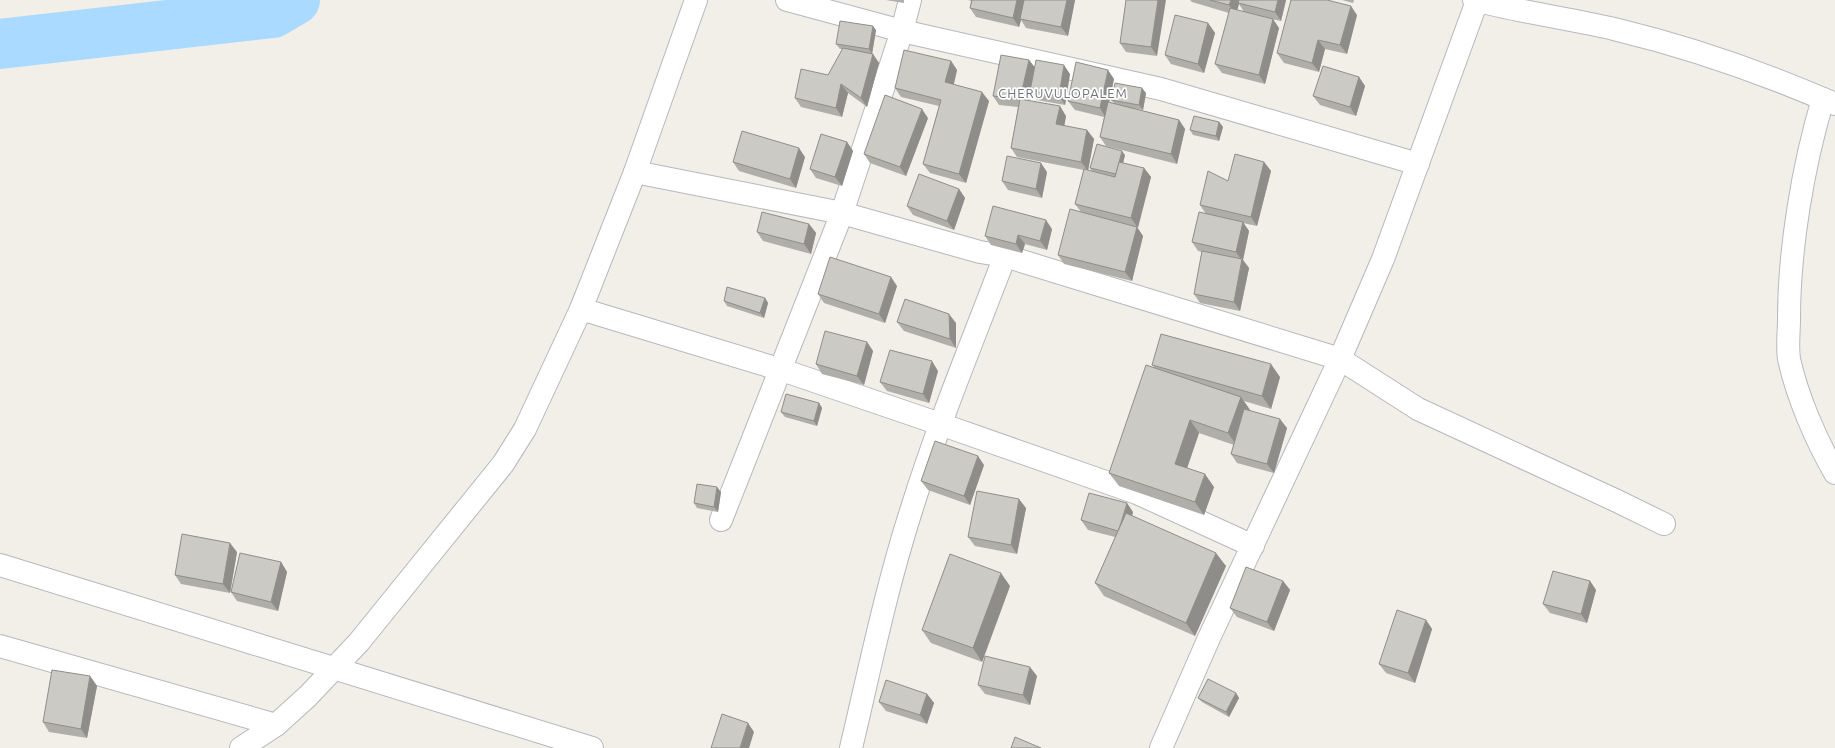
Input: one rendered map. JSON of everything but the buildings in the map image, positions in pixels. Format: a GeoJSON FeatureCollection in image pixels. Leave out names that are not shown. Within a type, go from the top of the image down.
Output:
{"type":"FeatureCollection","features":[{"type":"Feature","properties":{"kind":"street"},"geometry":{"type":"LineString","coordinates":[[241,748],[276,725],[335,668],[359,642],[503,464],[532,415],[581,309],[635,172],[696,0]]}},
{"type":"Feature","properties":{"kind":"street"},"geometry":{"type":"LineString","coordinates":[[787,0],[902,31],[1161,89],[1418,164]]}},
{"type":"Feature","properties":{"kind":"street"},"geometry":{"type":"LineString","coordinates":[[722,520],[782,370],[842,213],[902,31],[910,0]]}},
{"type":"Feature","properties":{"kind":"street"},"geometry":{"type":"LineString","coordinates":[[1161,748],[1209,638],[1340,359],[1383,259],[1475,0],[1613,29],[1677,46],[1743,68],[1829,101],[1813,131],[1799,214],[1789,293],[1789,357],[1800,396],[1833,466]]}},
{"type":"Feature","properties":{"kind":"street"},"geometry":{"type":"LineString","coordinates":[[635,172],[842,213],[980,252],[1005,256],[1340,359],[1418,409],[1664,524]]}},
{"type":"Feature","properties":{"kind":"street"},"geometry":{"type":"LineString","coordinates":[[851,748],[888,586],[911,510],[940,424],[1005,256]]}},
{"type":"Feature","properties":{"kind":"street"},"geometry":{"type":"LineString","coordinates":[[581,309],[782,370],[940,424],[1137,494],[1253,546]]}},
{"type":"Feature","properties":{"kind":"street"},"geometry":{"type":"LineString","coordinates":[[0,565],[592,748]]}},
{"type":"Feature","properties":{"kind":"street"},"geometry":{"type":"LineString","coordinates":[[0,646],[276,725]]}},
{"type":"Feature","properties":{"kind":"waterway"},"geometry":{"type":"LineString","coordinates":[[0,44],[273,13],[295,0]]}},
{"type":"Feature","properties":{"kind":"district","name":"CHERUVULOPALEM"},"geometry":{"type":"Point","coordinates":[1063,93]}}]}
